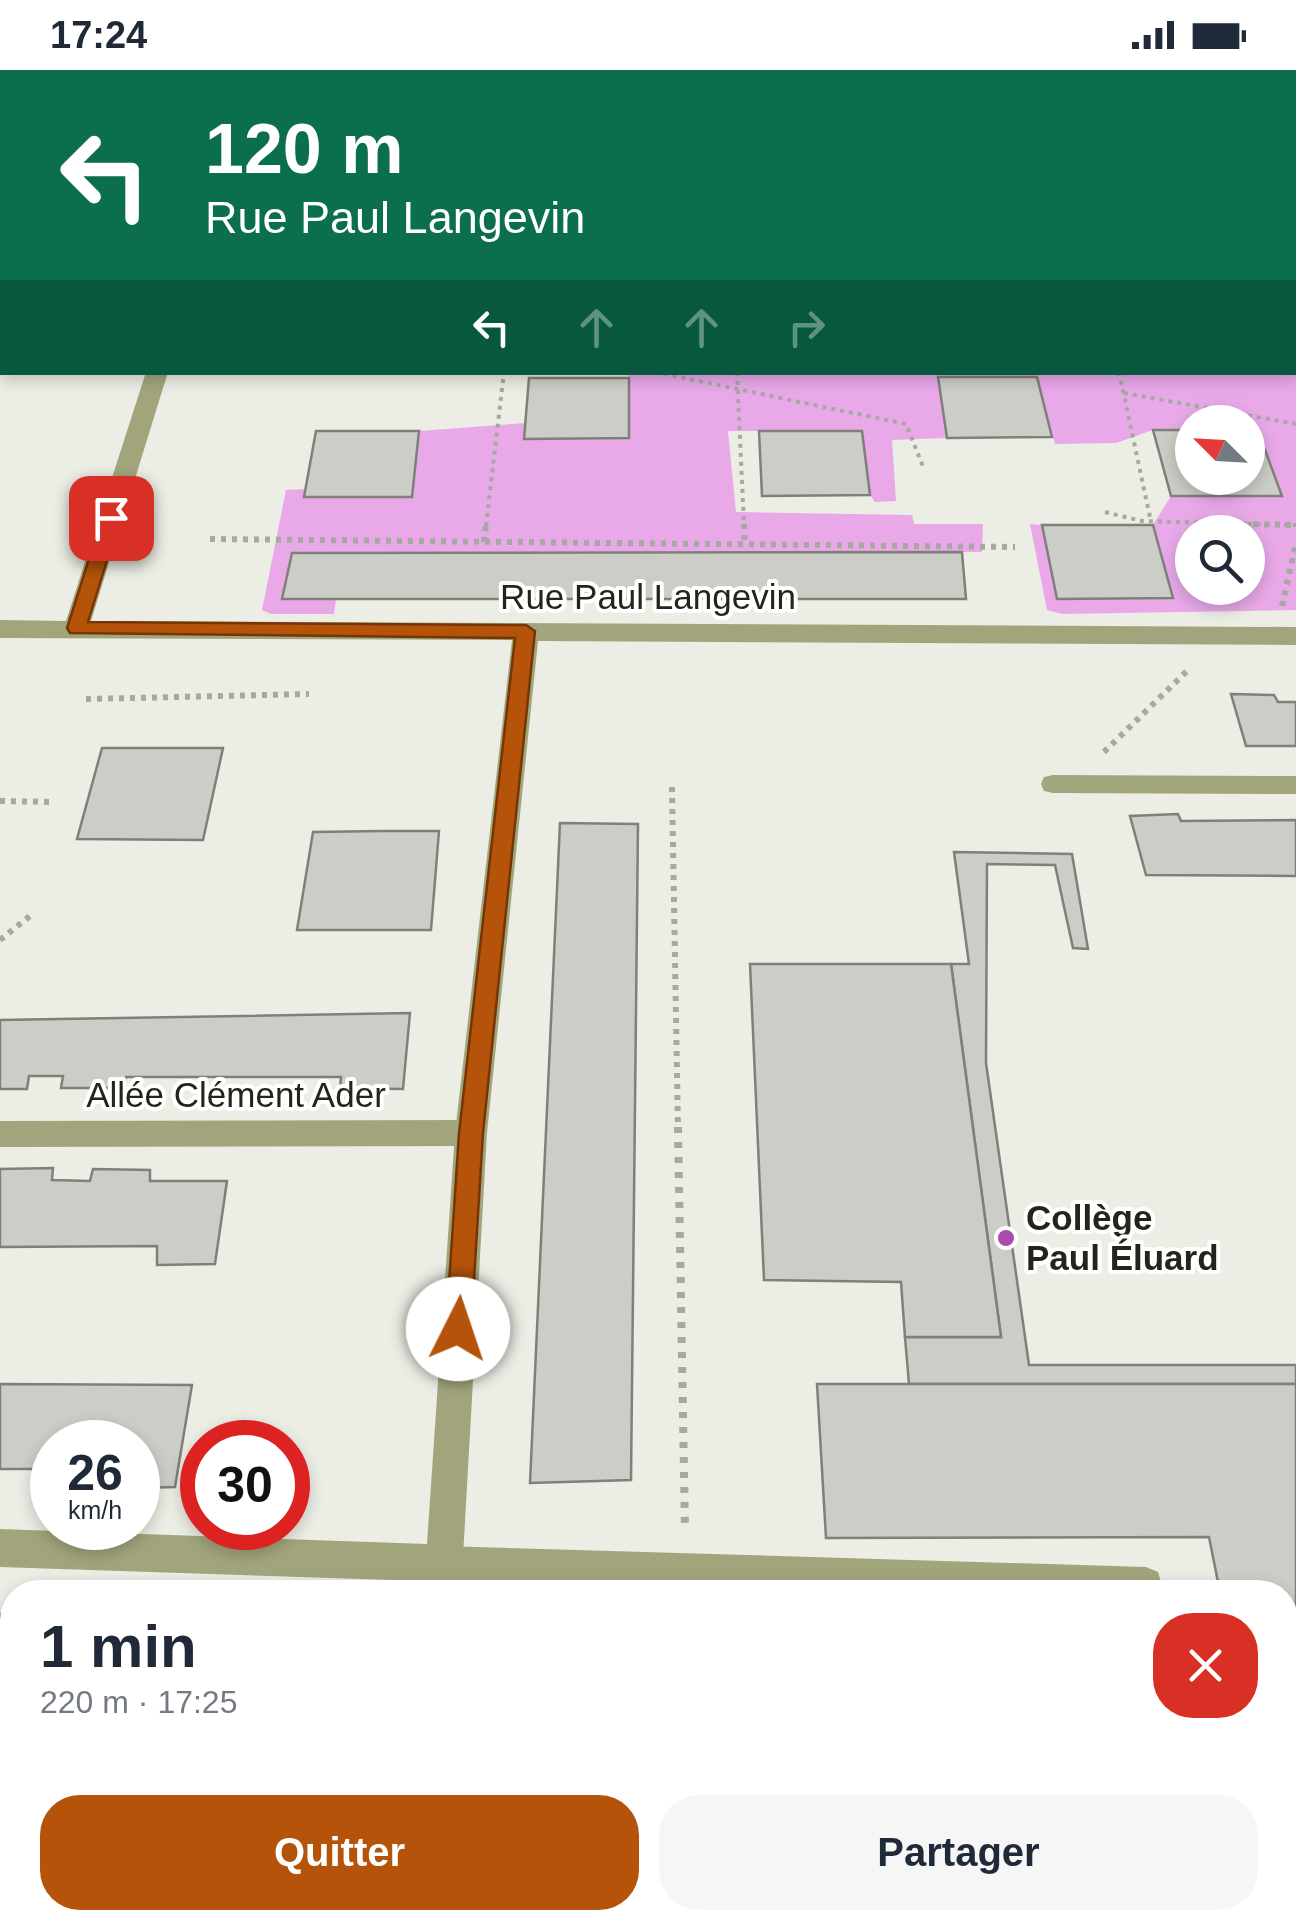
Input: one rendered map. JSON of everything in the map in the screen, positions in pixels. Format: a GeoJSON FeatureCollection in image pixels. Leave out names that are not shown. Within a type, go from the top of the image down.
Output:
{"type":"FeatureCollection","features":[{"type":"Feature","properties":{"kind":"street"},"geometry":{"type":"LineString","coordinates":[[76,628],[156,375]]}},
{"type":"Feature","properties":{"kind":"street","name":"Rue Paul Langevin"},"geometry":{"type":"LineString","coordinates":[[0,628],[1286,636]]}},
{"type":"Feature","properties":{"kind":"street"},"geometry":{"type":"LineString","coordinates":[[0,1548],[443,1578],[471,1133],[526,631]]}},
{"type":"Feature","properties":{"kind":"lane"},"geometry":{"type":"LineString","coordinates":[[1062,784],[1296,785]]}},
{"type":"Feature","properties":{"kind":"lane","name":"Allée Clément Ader"},"geometry":{"type":"LineString","coordinates":[[0,1134],[471,1133]]}},
{"type":"Feature","properties":{"kind":"lane"},"geometry":{"type":"LineString","coordinates":[[443,1578],[685,1570],[1014,1580]]}},
{"type":"Feature","properties":{"kind":"path"},"geometry":{"type":"LineString","coordinates":[[484,542],[504,375]]}},
{"type":"Feature","properties":{"kind":"path"},"geometry":{"type":"LineString","coordinates":[[669,375],[906,424],[924,469]]}},
{"type":"Feature","properties":{"kind":"path"},"geometry":{"type":"LineString","coordinates":[[737,375],[745,545]]}},
{"type":"Feature","properties":{"kind":"path"},"geometry":{"type":"LineString","coordinates":[[1120,375],[1151,522]]}},
{"type":"Feature","properties":{"kind":"path"},"geometry":{"type":"LineString","coordinates":[[1124,393],[1296,424]]}},
{"type":"Feature","properties":{"kind":"path"},"geometry":{"type":"LineString","coordinates":[[1105,512],[1151,522],[1296,526]]}},
{"type":"Feature","properties":{"kind":"path"},"geometry":{"type":"LineString","coordinates":[[210,539],[1015,547]]}},
{"type":"Feature","properties":{"kind":"path"},"geometry":{"type":"LineString","coordinates":[[1286,636],[1296,543]]}},
{"type":"Feature","properties":{"kind":"path"},"geometry":{"type":"LineString","coordinates":[[1062,784],[1198,660],[1205,636]]}},
{"type":"Feature","properties":{"kind":"path"},"geometry":{"type":"LineString","coordinates":[[86,700],[309,694]]}},
{"type":"Feature","properties":{"kind":"path"},"geometry":{"type":"LineString","coordinates":[[672,786],[685,1570]]}},
{"type":"Feature","properties":{"kind":"path"},"geometry":{"type":"LineString","coordinates":[[0,801],[53,802]]}},
{"type":"Feature","properties":{"kind":"path"},"geometry":{"type":"LineString","coordinates":[[0,940],[30,916]]}},
{"type":"Feature","properties":{"kind":"shaded area"},"geometry":{"type":"Polygon","coordinates":[[[629,375],[1296,375],[1296,610],[1062,614],[1047,610],[1030,524],[1042,525],[1057,599],[1172,598],[1153,525],[1171,496],[1281,495],[1265,450],[1265,405],[1175,405],[1175,430],[1153,430],[1116,443],[1055,444],[1036,377],[938,377],[947,438],[892,440],[896,501],[875,502],[870,495],[862,431],[728,431],[736,512],[912,515],[914,524],[983,524],[982,552],[292,553],[283,599],[336,599],[334,614],[271,614],[262,610],[286,490],[305,489],[305,497],[411,497],[419,431],[526,423],[525,439],[628,438],[629,375]]]}},
{"type":"Feature","properties":{"kind":"building"},"geometry":{"type":"Polygon","coordinates":[[[938,377],[1037,377],[1052,437],[947,438],[938,377]]]}},
{"type":"Feature","properties":{"kind":"building"},"geometry":{"type":"Polygon","coordinates":[[[529,378],[629,378],[629,438],[524,439],[529,378]]]}},
{"type":"Feature","properties":{"kind":"building"},"geometry":{"type":"Polygon","coordinates":[[[1153,430],[1175,430],[1175,495],[1265,495],[1265,450],[1282,496],[1171,496],[1153,430]]]}},
{"type":"Feature","properties":{"kind":"building"},"geometry":{"type":"Polygon","coordinates":[[[316,431],[419,431],[412,497],[304,497],[316,431]]]}},
{"type":"Feature","properties":{"kind":"building"},"geometry":{"type":"Polygon","coordinates":[[[759,431],[862,431],[870,495],[762,496],[759,431]]]}},
{"type":"Feature","properties":{"kind":"building"},"geometry":{"type":"Polygon","coordinates":[[[1042,525],[1153,525],[1173,598],[1057,599],[1042,525]]]}},
{"type":"Feature","properties":{"kind":"building"},"geometry":{"type":"Polygon","coordinates":[[[962,552],[966,599],[282,599],[292,553],[962,552]]]}},
{"type":"Feature","properties":{"kind":"building"},"geometry":{"type":"Polygon","coordinates":[[[1231,694],[1274,695],[1278,702],[1296,702],[1296,746],[1246,746],[1231,694]]]}},
{"type":"Feature","properties":{"kind":"building"},"geometry":{"type":"Polygon","coordinates":[[[102,748],[223,748],[203,840],[77,839],[102,748]]]}},
{"type":"Feature","properties":{"kind":"building"},"geometry":{"type":"Polygon","coordinates":[[[1178,814],[1181,821],[1296,820],[1296,876],[1146,875],[1130,816],[1178,814]]]}},
{"type":"Feature","properties":{"kind":"building"},"geometry":{"type":"Polygon","coordinates":[[[560,823],[638,824],[631,1480],[530,1483],[560,823]]]}},
{"type":"Feature","properties":{"kind":"building"},"geometry":{"type":"Polygon","coordinates":[[[439,831],[431,930],[297,930],[313,832],[439,831]]]}},
{"type":"Feature","properties":{"kind":"building"},"geometry":{"type":"Polygon","coordinates":[[[954,852],[1072,854],[1088,949],[1073,948],[1055,865],[987,864],[986,1063],[1029,1365],[1296,1365],[1296,1384],[909,1384],[905,1337],[1001,1337],[951,964],[969,964],[954,852]]]}},
{"type":"Feature","properties":{"kind":"building"},"geometry":{"type":"Polygon","coordinates":[[[750,964],[951,964],[1001,1337],[905,1337],[901,1282],[764,1280],[750,964]]]}},
{"type":"Feature","properties":{"kind":"building"},"geometry":{"type":"Polygon","coordinates":[[[410,1013],[403,1089],[340,1088],[341,1077],[126,1077],[124,1088],[61,1088],[63,1076],[29,1076],[27,1089],[0,1089],[0,1020],[410,1013]]]}},
{"type":"Feature","properties":{"kind":"building"},"geometry":{"type":"Polygon","coordinates":[[[53,1168],[52,1180],[90,1181],[93,1169],[150,1170],[150,1181],[227,1181],[215,1264],[157,1265],[157,1246],[0,1247],[0,1169],[53,1168]]]}},
{"type":"Feature","properties":{"kind":"building"},"geometry":{"type":"Polygon","coordinates":[[[0,1384],[192,1385],[186,1420],[180,1420],[175,1487],[160,1487],[160,1420],[30,1420],[30,1469],[0,1469],[0,1384]]]}},
{"type":"Feature","properties":{"kind":"building"},"geometry":{"type":"Polygon","coordinates":[[[817,1384],[1296,1384],[1296,1580],[1218,1580],[1209,1537],[826,1538],[817,1384]]]}},
{"type":"Feature","properties":{"kind":"place","name":"Collège Paul Éluard"},"geometry":{"type":"Point","coordinates":[1006,1238]}},
{"type":"Feature","properties":{"kind":"route"},"geometry":{"type":"LineString","coordinates":[[111,518],[76,628],[526,631],[471,1133],[458,1329]]}}]}
